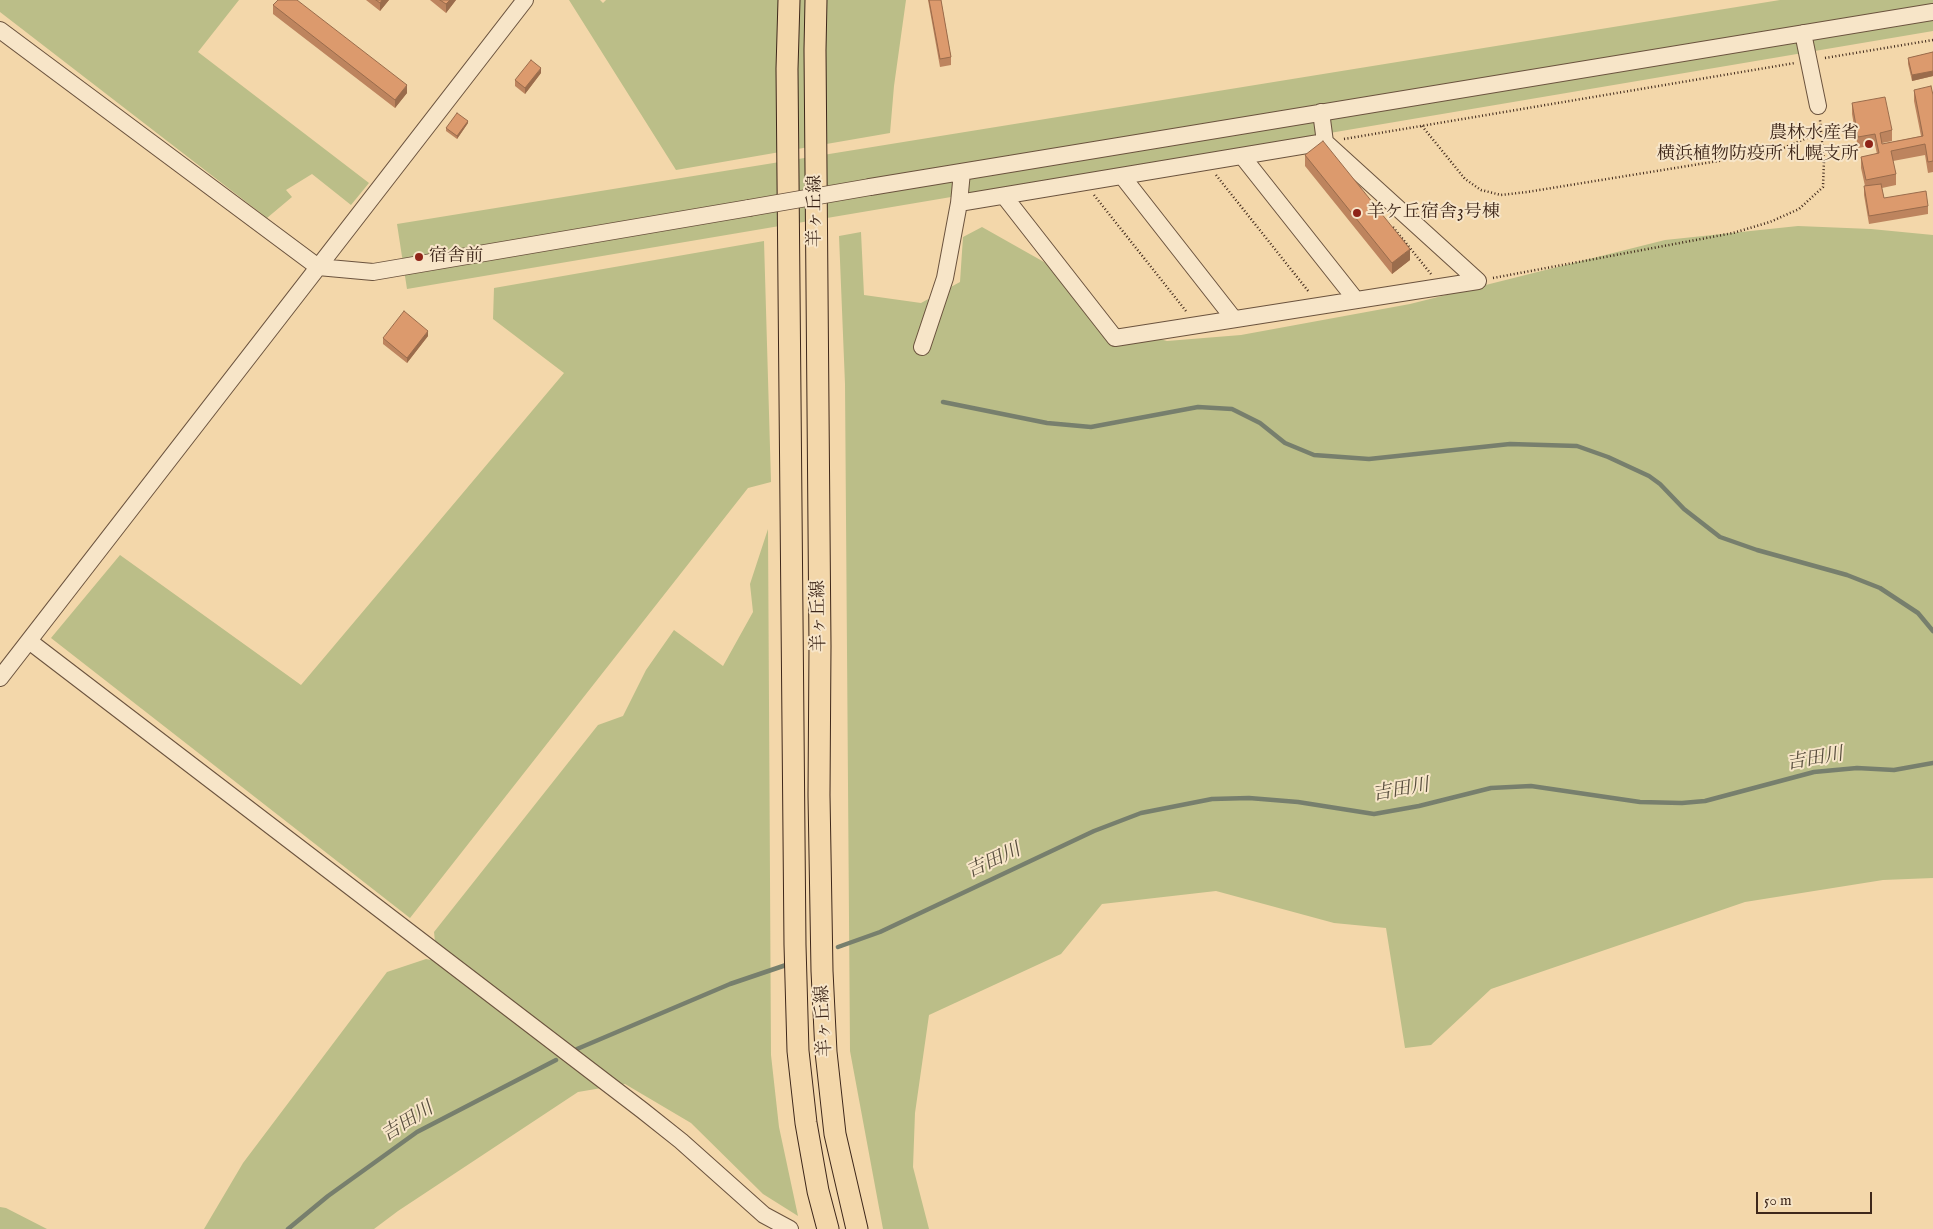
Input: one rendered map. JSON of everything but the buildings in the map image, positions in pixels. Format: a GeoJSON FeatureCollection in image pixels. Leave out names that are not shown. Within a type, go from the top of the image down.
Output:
{"type":"FeatureCollection","features":[{"type":"Feature","properties":{"kind":"main road","name":"羊ヶ丘線"},"geometry":{"type":"LineString","coordinates":[[790,0],[787,69],[795,935],[798,1051],[806,1123],[818,1191],[828,1229]]}},
{"type":"Feature","properties":{"kind":"main road","name":"羊ヶ丘線"},"geometry":{"type":"LineString","coordinates":[[816,0],[820,646],[819,795],[822,971],[826,1052],[835,1134],[857,1229]]}},
{"type":"Feature","properties":{"kind":"lane"},"geometry":{"type":"LineString","coordinates":[[0,678],[526,0]]}},
{"type":"Feature","properties":{"kind":"lane"},"geometry":{"type":"LineString","coordinates":[[0,30],[318,268],[373,272],[870,187],[1933,12]]}},
{"type":"Feature","properties":{"kind":"lane"},"geometry":{"type":"LineString","coordinates":[[1803,33],[1818,106]]}},
{"type":"Feature","properties":{"kind":"lane"},"geometry":{"type":"LineString","coordinates":[[1321,112],[1325,142],[1478,281]]}},
{"type":"Feature","properties":{"kind":"lane"},"geometry":{"type":"LineString","coordinates":[[960,203],[1325,142]]}},
{"type":"Feature","properties":{"kind":"lane"},"geometry":{"type":"LineString","coordinates":[[1242,156],[1356,300]]}},
{"type":"Feature","properties":{"kind":"lane"},"geometry":{"type":"LineString","coordinates":[[922,347],[945,278],[960,203],[962,172]]}},
{"type":"Feature","properties":{"kind":"lane"},"geometry":{"type":"LineString","coordinates":[[1122,176],[1234,319]]}},
{"type":"Feature","properties":{"kind":"lane"},"geometry":{"type":"LineString","coordinates":[[1004,196],[1115,338],[1478,281]]}},
{"type":"Feature","properties":{"kind":"lane"},"geometry":{"type":"LineString","coordinates":[[29,641],[650,1116],[764,1215],[790,1229]]}},
{"type":"Feature","properties":{"kind":"path"},"geometry":{"type":"LineString","coordinates":[[1325,142],[1933,40]]}},
{"type":"Feature","properties":{"kind":"path"},"geometry":{"type":"LineString","coordinates":[[1478,281],[1733,233],[1770,222],[1799,209],[1823,187],[1824,162],[1818,106]]}},
{"type":"Feature","properties":{"kind":"path"},"geometry":{"type":"LineString","coordinates":[[1421,126],[1465,179],[1481,190],[1501,195],[1774,152],[1821,132]]}},
{"type":"Feature","properties":{"kind":"path"},"geometry":{"type":"LineString","coordinates":[[1206,162],[1319,306]]}},
{"type":"Feature","properties":{"kind":"path"},"geometry":{"type":"LineString","coordinates":[[1084,182],[1197,325]]}},
{"type":"Feature","properties":{"kind":"green space"},"geometry":{"type":"Polygon","coordinates":[[[0,0],[239,0],[198,52],[369,183],[351,205],[312,174],[286,190],[292,197],[267,218],[0,12],[0,0]]]}},
{"type":"Feature","properties":{"kind":"green space"},"geometry":{"type":"Polygon","coordinates":[[[569,0],[600,0],[603,3],[606,0],[906,0],[894,86],[890,133],[676,170],[569,0]]]}},
{"type":"Feature","properties":{"kind":"green space"},"geometry":{"type":"Polygon","coordinates":[[[1780,0],[1933,0],[1933,31],[407,289],[397,224],[1780,0]]]}},
{"type":"Feature","properties":{"kind":"green space"},"geometry":{"type":"Polygon","coordinates":[[[1798,226],[1871,229],[1933,235],[1933,878],[1883,880],[1745,902],[1491,989],[1431,1045],[1405,1048],[1386,928],[1334,923],[1216,891],[1102,904],[1061,954],[929,1015],[915,1113],[913,1167],[929,1229],[883,1229],[850,1051],[845,384],[839,236],[861,232],[864,295],[921,303],[960,282],[963,237],[982,227],[1044,262],[1112,326],[1167,341],[1241,335],[1410,304],[1665,240],[1798,226]]]}},
{"type":"Feature","properties":{"kind":"green space"},"geometry":{"type":"Polygon","coordinates":[[[764,241],[771,482],[748,488],[410,918],[51,638],[120,555],[301,685],[564,373],[493,319],[494,288],[764,241]]]}},
{"type":"Feature","properties":{"kind":"green space"},"geometry":{"type":"Polygon","coordinates":[[[768,529],[771,1055],[779,1127],[798,1216],[763,1194],[691,1123],[625,1084],[578,1092],[398,1211],[374,1229],[204,1229],[243,1163],[387,972],[426,959],[437,961],[434,932],[598,725],[623,716],[646,670],[674,630],[723,666],[753,612],[750,584],[768,529]]]}},
{"type":"Feature","properties":{"kind":"green space"},"geometry":{"type":"Polygon","coordinates":[[[0,1207],[6,1208],[47,1229],[0,1229],[0,1207]]]}},
{"type":"Feature","properties":{"kind":"waterway"},"geometry":{"type":"LineString","coordinates":[[943,402],[1047,423],[1091,427],[1198,407],[1232,409],[1260,423],[1285,443],[1314,455],[1369,459],[1510,444],[1577,446],[1608,457],[1649,476],[1660,484],[1684,509],[1720,537],[1757,550],[1847,575],[1880,588],[1918,613],[1933,631]]}},
{"type":"Feature","properties":{"kind":"waterway","name":"吉田川"},"geometry":{"type":"LineString","coordinates":[[838,947],[880,932],[1094,831],[1141,813],[1212,799],[1249,798],[1298,802],[1374,814],[1419,806],[1491,788],[1531,786],[1640,802],[1682,803],[1705,801],[1814,772],[1857,768],[1894,770],[1933,763]]}},
{"type":"Feature","properties":{"kind":"waterway","name":"吉田川"},"geometry":{"type":"LineString","coordinates":[[577,1049],[730,984],[789,964]]}},
{"type":"Feature","properties":{"kind":"waterway","name":"吉田川"},"geometry":{"type":"LineString","coordinates":[[288,1229],[328,1196],[417,1132],[556,1060]]}},
{"type":"Feature","properties":{"kind":"place","name":"農林水産省 横浜植物防疫所 札幌支所"},"geometry":{"type":"Point","coordinates":[1869,144]}},
{"type":"Feature","properties":{"kind":"place","name":"羊ケ丘宿舎3号棟"},"geometry":{"type":"Point","coordinates":[1357,213]}},
{"type":"Feature","properties":{"kind":"place","name":"宿舎前"},"geometry":{"type":"Point","coordinates":[419,257]}}]}
